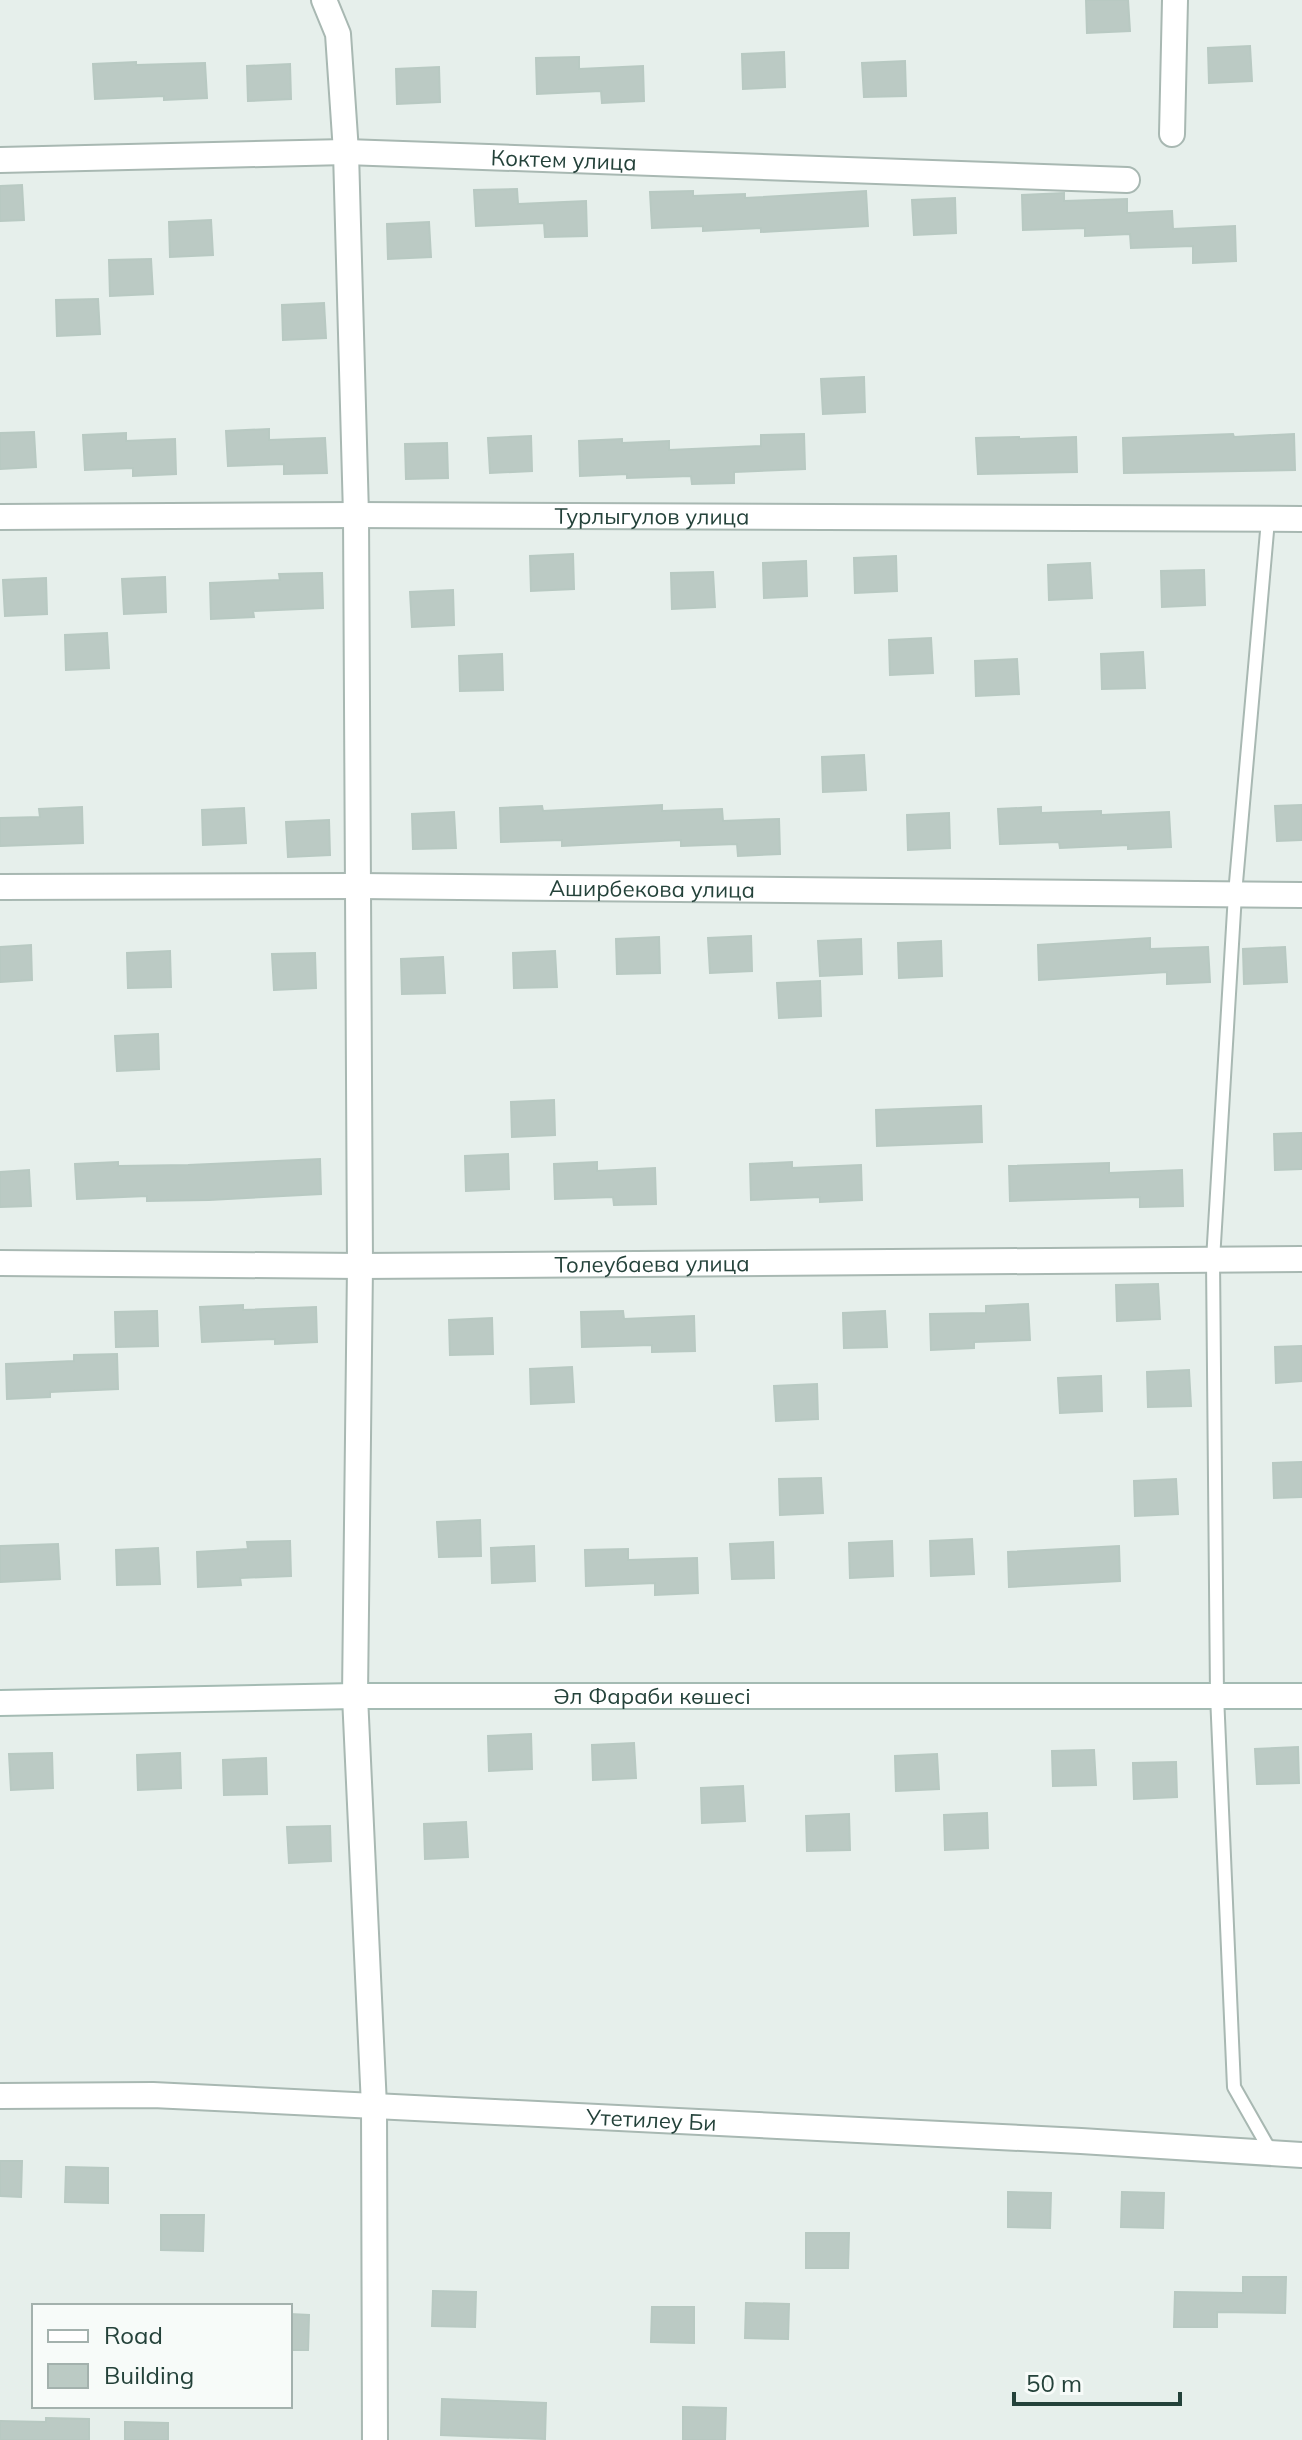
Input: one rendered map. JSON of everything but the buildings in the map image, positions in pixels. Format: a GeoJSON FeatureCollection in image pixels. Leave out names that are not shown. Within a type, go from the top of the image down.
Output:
{"type":"FeatureCollection","features":[{"type":"Feature","properties":{"kind":"street"},"geometry":{"type":"LineString","coordinates":[[324,0],[338,34],[346,152],[356,515],[360,1266],[355,1696],[374,2106],[375,2440]]}},
{"type":"Feature","properties":{"kind":"street"},"geometry":{"type":"LineString","coordinates":[[1172,134],[1175,0]]}},
{"type":"Feature","properties":{"kind":"street","name":"Коктем улица"},"geometry":{"type":"LineString","coordinates":[[0,160],[346,152],[1127,180]]}},
{"type":"Feature","properties":{"kind":"street","name":"Турлыгулов улица"},"geometry":{"type":"LineString","coordinates":[[0,517],[356,515],[1302,519]]}},
{"type":"Feature","properties":{"kind":"street","name":"Аширбекова улица"},"geometry":{"type":"LineString","coordinates":[[0,887],[359,886],[1302,895]]}},
{"type":"Feature","properties":{"kind":"street","name":"Толеубаева улица"},"geometry":{"type":"LineString","coordinates":[[0,1263],[360,1266],[1302,1259]]}},
{"type":"Feature","properties":{"kind":"street","name":"Әл Фараби көшесі"},"geometry":{"type":"LineString","coordinates":[[0,1703],[355,1696],[1302,1696]]}},
{"type":"Feature","properties":{"kind":"street","name":"Утетилеу Би"},"geometry":{"type":"LineString","coordinates":[[0,2096],[153,2095],[1302,2155]]}},
{"type":"Feature","properties":{"kind":"lane"},"geometry":{"type":"LineString","coordinates":[[1268,520],[1235,894],[1213,1260],[1217,1695],[1234,2087],[1271,2153]]}}]}
